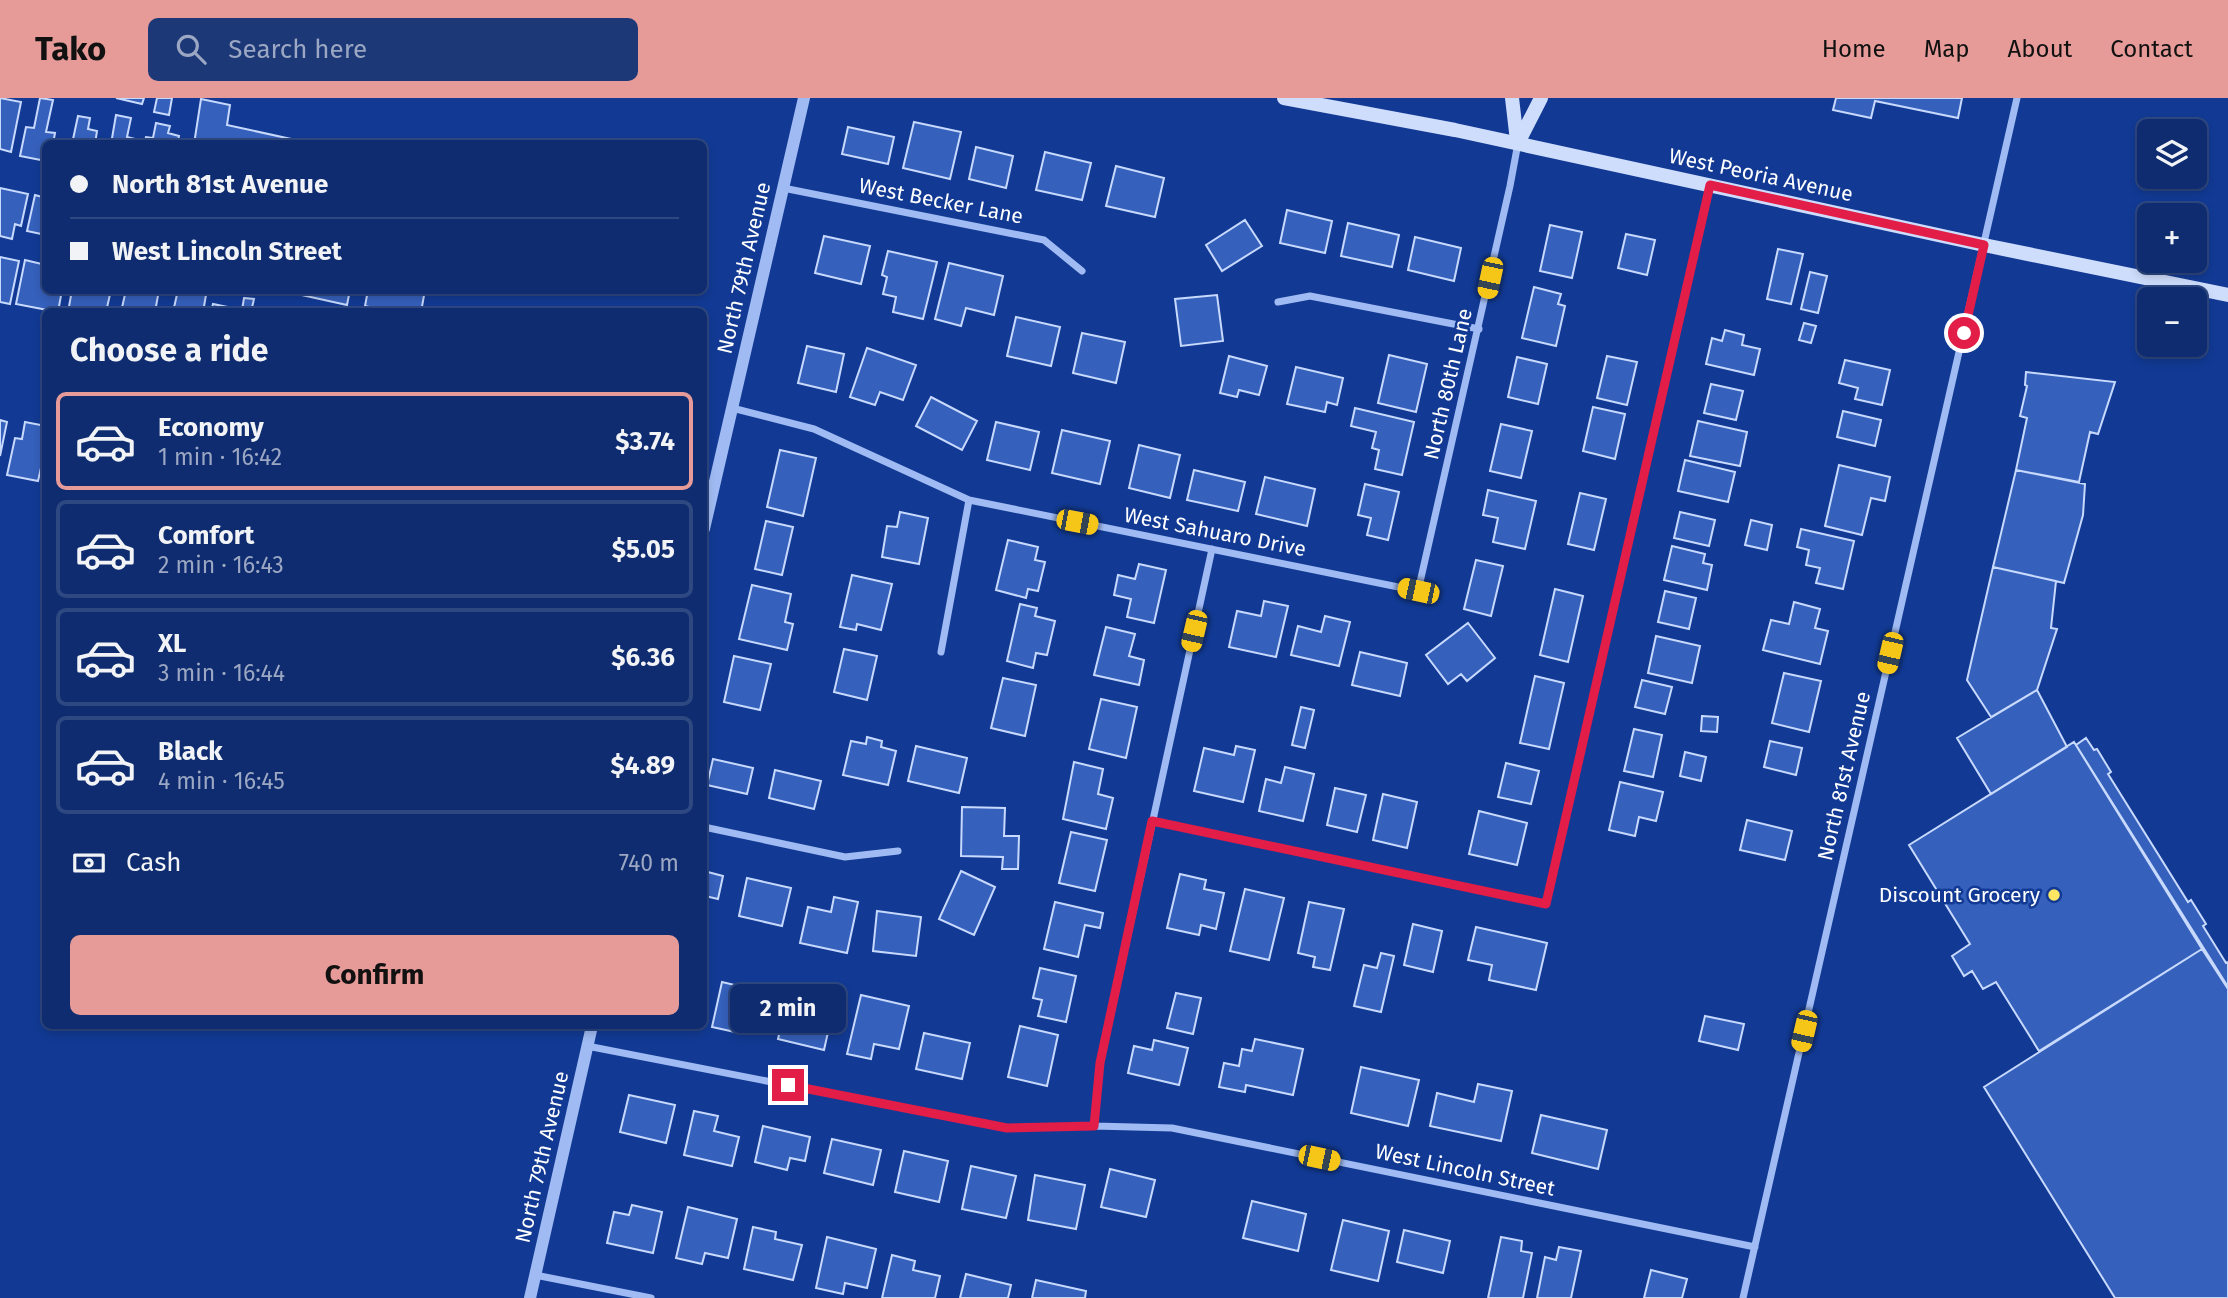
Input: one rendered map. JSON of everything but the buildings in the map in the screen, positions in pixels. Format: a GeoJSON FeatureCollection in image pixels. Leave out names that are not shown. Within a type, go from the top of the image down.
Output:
{"type":"FeatureCollection","features":[{"type":"Feature","properties":{"kind":"main road","name":"West Peoria Avenue"},"geometry":{"type":"LineString","coordinates":[[1284,98],[1518,143],[1984,245],[2228,295]]}},
{"type":"Feature","properties":{"kind":"main road"},"geometry":{"type":"LineString","coordinates":[[1512,98],[1518,143]]}},
{"type":"Feature","properties":{"kind":"main road"},"geometry":{"type":"LineString","coordinates":[[1518,143],[1541,98]]}},
{"type":"Feature","properties":{"kind":"street","name":"North 79th Avenue"},"geometry":{"type":"LineString","coordinates":[[707,516],[804,98]]}},
{"type":"Feature","properties":{"kind":"street","name":"North 81st Avenue"},"geometry":{"type":"LineString","coordinates":[[1744,1298],[2017,98]]}},
{"type":"Feature","properties":{"kind":"street","name":"North 80th Lane"},"geometry":{"type":"LineString","coordinates":[[1418,591],[1479,328],[1518,143]]}},
{"type":"Feature","properties":{"kind":"street"},"geometry":{"type":"LineString","coordinates":[[1152,821],[1546,904],[1710,185]]}},
{"type":"Feature","properties":{"kind":"street","name":"West Becker Lane"},"geometry":{"type":"LineString","coordinates":[[783,188],[1045,240],[1082,271]]}},
{"type":"Feature","properties":{"kind":"street"},"geometry":{"type":"LineString","coordinates":[[1278,302],[1310,296],[1479,328]]}},
{"type":"Feature","properties":{"kind":"street","name":"West Sahuaro Drive"},"geometry":{"type":"LineString","coordinates":[[731,408],[814,429],[969,500],[1418,591]]}},
{"type":"Feature","properties":{"kind":"street"},"geometry":{"type":"LineString","coordinates":[[941,652],[969,500]]}},
{"type":"Feature","properties":{"kind":"street"},"geometry":{"type":"LineString","coordinates":[[1094,1126],[1100,1063],[1212,549]]}},
{"type":"Feature","properties":{"kind":"street"},"geometry":{"type":"LineString","coordinates":[[707,828],[845,858],[898,851]]}},
{"type":"Feature","properties":{"kind":"street","name":"North 79th Avenue"},"geometry":{"type":"LineString","coordinates":[[530,1298],[591,1029]]}},
{"type":"Feature","properties":{"kind":"street","name":"West Lincoln Street"},"geometry":{"type":"LineString","coordinates":[[587,1046],[1007,1128],[1172,1128],[1755,1247]]}},
{"type":"Feature","properties":{"kind":"street"},"geometry":{"type":"LineString","coordinates":[[535,1275],[650,1298]]}},
{"type":"Feature","properties":{"kind":"place","name":"Discount Grocery"},"geometry":{"type":"Point","coordinates":[2054,895]}},
{"type":"Feature","properties":{"kind":"route"},"geometry":{"type":"LineString","coordinates":[[788,1085],[1007,1128],[1094,1126],[1100,1063],[1152,821],[1546,904],[1710,185],[1984,245],[1964,333]]}}]}
